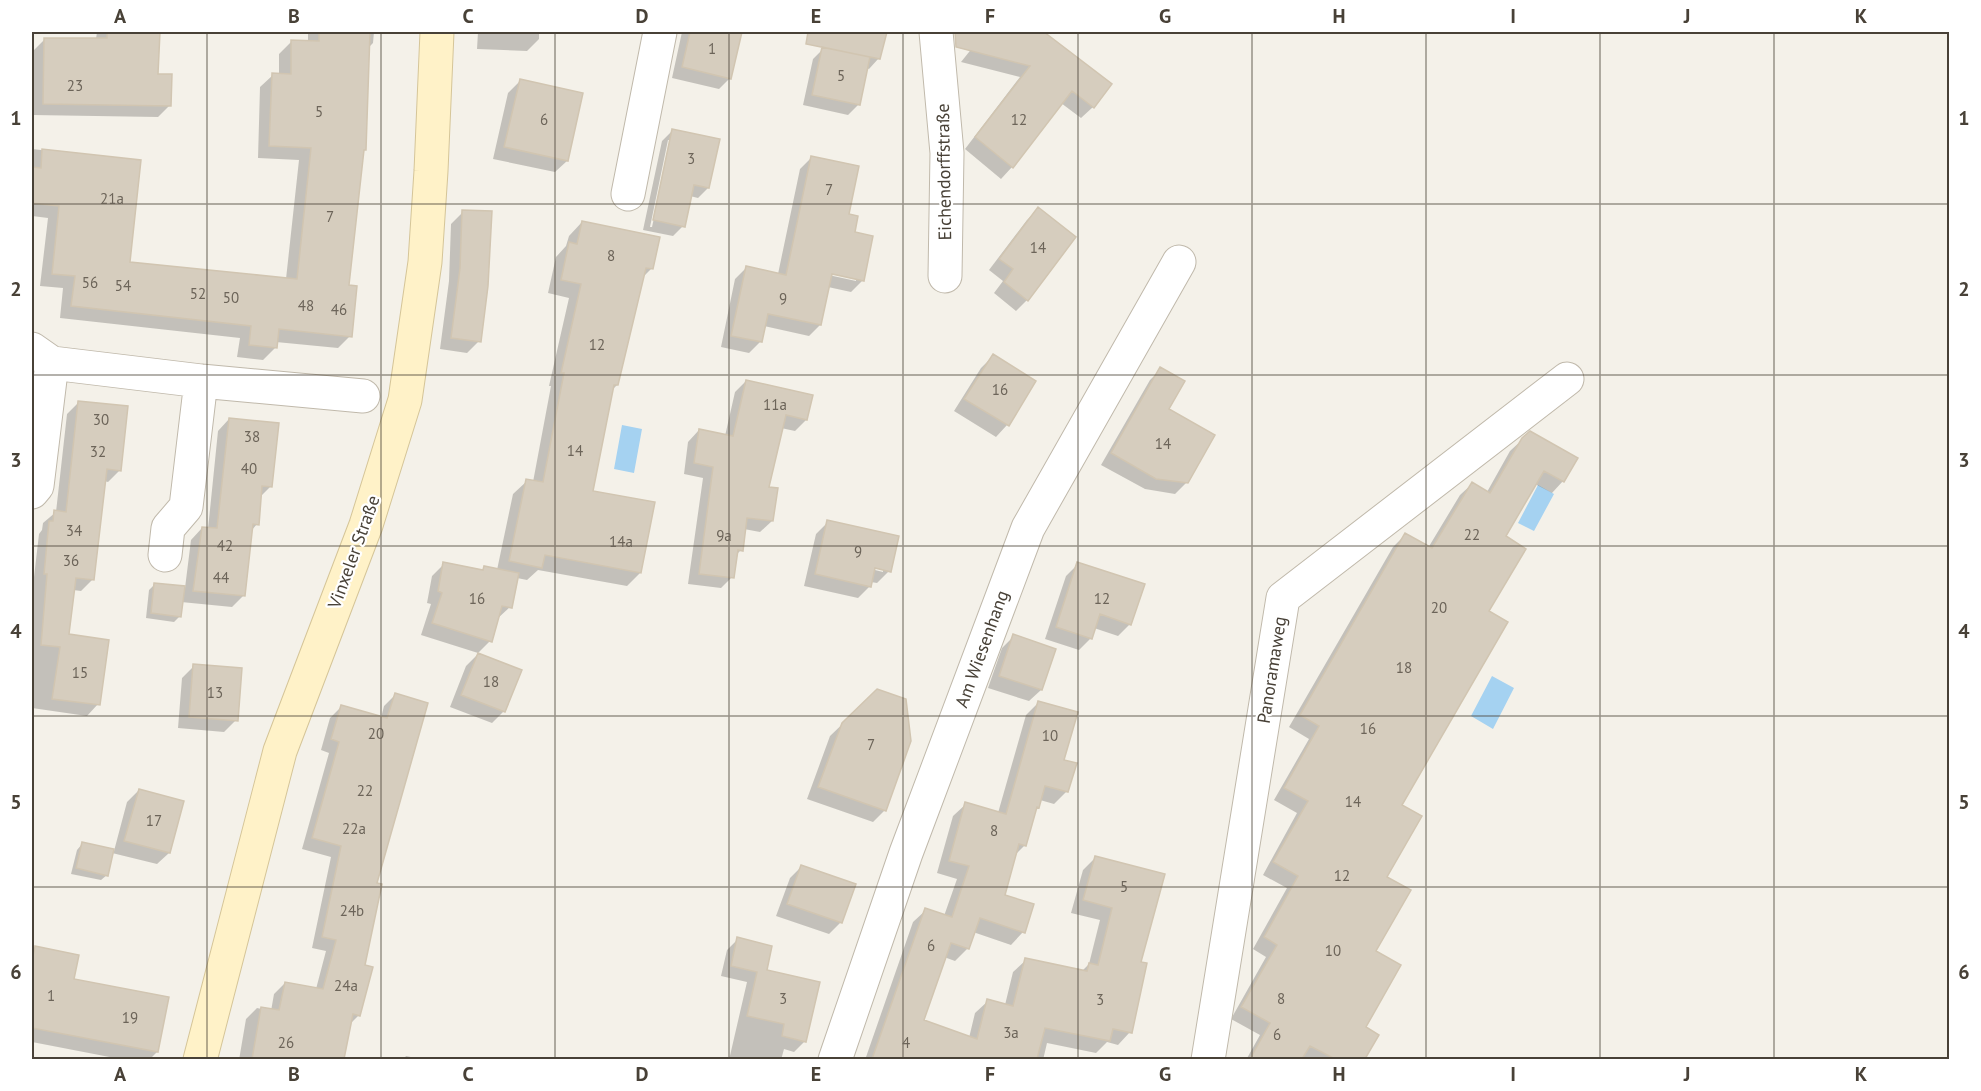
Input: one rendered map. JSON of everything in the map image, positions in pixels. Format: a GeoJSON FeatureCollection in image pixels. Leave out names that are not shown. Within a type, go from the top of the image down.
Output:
{"type":"FeatureCollection","features":[{"type":"Feature","properties":{"kind":"main road","name":"Vinxeler Straße"},"geometry":{"type":"LineString","coordinates":[[200,1059],[280,751],[366,525],[405,400],[425,262],[437,32]]}},
{"type":"Feature","properties":{"kind":"street"},"geometry":{"type":"LineString","coordinates":[[628,194],[660,32]]}},
{"type":"Feature","properties":{"kind":"street","name":"Eichendorffstraße"},"geometry":{"type":"LineString","coordinates":[[936,32],[947,153],[945,276]]}},
{"type":"Feature","properties":{"kind":"street","name":"Am Wiesenhang"},"geometry":{"type":"LineString","coordinates":[[835,1059],[906,853],[1028,528],[1179,262]]}},
{"type":"Feature","properties":{"kind":"street"},"geometry":{"type":"LineString","coordinates":[[32,492],[37,486],[42,356],[201,381],[363,396]]}},
{"type":"Feature","properties":{"kind":"street","name":"Panoramaweg"},"geometry":{"type":"LineString","coordinates":[[1208,1059],[1283,598],[1567,379]]}},
{"type":"Feature","properties":{"kind":"street"},"geometry":{"type":"LineString","coordinates":[[165,555],[168,528],[186,507],[201,381]]}},
{"type":"Feature","properties":{"kind":"water"},"geometry":{"type":"Polygon","coordinates":[[[622,425],[642,429],[634,473],[614,469],[622,425]]]}},
{"type":"Feature","properties":{"kind":"water"},"geometry":{"type":"Polygon","coordinates":[[[1538,485],[1554,494],[1534,531],[1518,523],[1538,485]]]}},
{"type":"Feature","properties":{"kind":"water"},"geometry":{"type":"Polygon","coordinates":[[[1492,676],[1514,688],[1493,729],[1471,716],[1492,676]]]}},
{"type":"Feature","properties":{"kind":"building"},"geometry":{"type":"Polygon","coordinates":[[[107,32],[160,32],[158,74],[172,74],[171,106],[43,104],[44,38],[107,38],[107,32]]]}},
{"type":"Feature","properties":{"kind":"building"},"geometry":{"type":"Polygon","coordinates":[[[319,32],[370,32],[366,150],[364,150],[349,285],[357,286],[352,337],[279,329],[277,348],[249,345],[251,326],[71,306],[75,276],[52,274],[59,206],[32,203],[32,167],[41,168],[42,149],[141,160],[130,262],[297,279],[311,148],[269,146],[272,73],[291,74],[291,40],[319,41],[319,32]]]}},
{"type":"Feature","properties":{"kind":"building"},"geometry":{"type":"Polygon","coordinates":[[[690,32],[742,32],[731,79],[682,67],[690,32]]]}},
{"type":"Feature","properties":{"kind":"building"},"geometry":{"type":"Polygon","coordinates":[[[808,32],[887,32],[880,59],[806,44],[808,32]]]}},
{"type":"Feature","properties":{"kind":"building"},"geometry":{"type":"Polygon","coordinates":[[[955,32],[1044,32],[1112,84],[1094,108],[1072,91],[1013,168],[975,137],[1030,66],[956,47],[955,32]]]}},
{"type":"Feature","properties":{"kind":"building"},"geometry":{"type":"Polygon","coordinates":[[[822,47],[870,57],[860,105],[812,95],[822,47]]]}},
{"type":"Feature","properties":{"kind":"building"},"geometry":{"type":"Polygon","coordinates":[[[520,79],[583,93],[568,161],[504,147],[520,79]]]}},
{"type":"Feature","properties":{"kind":"building"},"geometry":{"type":"Polygon","coordinates":[[[672,129],[720,139],[709,188],[694,185],[685,227],[653,220],[672,129]]]}},
{"type":"Feature","properties":{"kind":"building"},"geometry":{"type":"Polygon","coordinates":[[[811,156],[859,166],[849,214],[858,216],[855,232],[873,236],[864,281],[832,274],[821,325],[768,314],[762,342],[731,336],[746,266],[786,275],[811,156]]]}},
{"type":"Feature","properties":{"kind":"building"},"geometry":{"type":"Polygon","coordinates":[[[1038,207],[1076,237],[1028,301],[1004,282],[1013,269],[999,259],[1038,207]]]}},
{"type":"Feature","properties":{"kind":"building"},"geometry":{"type":"Polygon","coordinates":[[[462,210],[492,211],[488,286],[481,342],[451,338],[460,268],[462,210]]]}},
{"type":"Feature","properties":{"kind":"building"},"geometry":{"type":"Polygon","coordinates":[[[582,221],[660,237],[653,269],[646,268],[618,385],[614,385],[593,491],[655,502],[641,573],[545,555],[542,568],[509,561],[526,479],[543,482],[564,373],[561,373],[581,284],[561,280],[569,242],[577,244],[582,221]]]}},
{"type":"Feature","properties":{"kind":"building"},"geometry":{"type":"Polygon","coordinates":[[[993,354],[1036,381],[1009,426],[964,399],[993,354]]]}},
{"type":"Feature","properties":{"kind":"building"},"geometry":{"type":"Polygon","coordinates":[[[1160,367],[1185,381],[1169,409],[1215,435],[1188,483],[1156,479],[1111,453],[1160,367]]]}},
{"type":"Feature","properties":{"kind":"building"},"geometry":{"type":"Polygon","coordinates":[[[746,380],[813,395],[807,420],[786,415],[769,487],[778,488],[773,521],[747,518],[743,551],[738,550],[734,578],[699,574],[713,467],[694,463],[699,429],[733,436],[746,380]]]}},
{"type":"Feature","properties":{"kind":"building"},"geometry":{"type":"Polygon","coordinates":[[[78,401],[128,406],[121,471],[107,469],[94,580],[76,578],[69,634],[109,640],[100,705],[52,699],[60,647],[41,645],[49,521],[53,521],[54,510],[66,512],[78,401]]]}},
{"type":"Feature","properties":{"kind":"building"},"geometry":{"type":"Polygon","coordinates":[[[229,418],[279,423],[272,487],[262,486],[259,525],[253,524],[245,596],[193,591],[202,527],[217,528],[229,418]]]}},
{"type":"Feature","properties":{"kind":"building"},"geometry":{"type":"Polygon","coordinates":[[[1530,431],[1578,458],[1564,482],[1544,471],[1506,536],[1526,549],[1489,611],[1508,622],[1402,805],[1422,816],[1387,877],[1411,890],[1376,951],[1401,965],[1366,1027],[1379,1035],[1365,1059],[1335,1059],[1310,1046],[1302,1059],[1250,1059],[1270,1023],[1241,1007],[1277,945],[1264,937],[1298,876],[1273,862],[1308,801],[1284,788],[1319,726],[1300,715],[1405,533],[1432,548],[1472,482],[1490,493],[1522,438],[1530,431]]]}},
{"type":"Feature","properties":{"kind":"building"},"geometry":{"type":"Polygon","coordinates":[[[827,520],[899,536],[891,572],[875,568],[871,587],[815,574],[827,520]]]}},
{"type":"Feature","properties":{"kind":"building"},"geometry":{"type":"Polygon","coordinates":[[[443,562],[483,570],[484,566],[519,573],[512,608],[502,606],[492,642],[432,623],[442,593],[438,591],[443,562]]]}},
{"type":"Feature","properties":{"kind":"building"},"geometry":{"type":"Polygon","coordinates":[[[1077,562],[1145,584],[1131,625],[1100,614],[1092,639],[1056,627],[1077,562]]]}},
{"type":"Feature","properties":{"kind":"building"},"geometry":{"type":"Polygon","coordinates":[[[154,583],[185,586],[181,617],[151,613],[154,583]]]}},
{"type":"Feature","properties":{"kind":"building"},"geometry":{"type":"Polygon","coordinates":[[[1013,634],[1056,649],[1042,690],[999,676],[1013,634]]]}},
{"type":"Feature","properties":{"kind":"building"},"geometry":{"type":"Polygon","coordinates":[[[478,653],[522,670],[505,712],[461,695],[478,653]]]}},
{"type":"Feature","properties":{"kind":"building"},"geometry":{"type":"Polygon","coordinates":[[[193,664],[242,668],[238,721],[189,717],[193,664]]]}},
{"type":"Feature","properties":{"kind":"building"},"geometry":{"type":"Polygon","coordinates":[[[877,689],[906,699],[911,741],[886,811],[818,787],[842,723],[877,689]]]}},
{"type":"Feature","properties":{"kind":"building"},"geometry":{"type":"Polygon","coordinates":[[[395,693],[428,703],[377,883],[382,884],[365,965],[373,967],[360,1016],[353,1014],[344,1059],[252,1059],[261,1007],[279,1010],[285,982],[323,989],[336,940],[322,937],[341,846],[312,838],[339,742],[331,739],[341,705],[387,718],[395,693]]]}},
{"type":"Feature","properties":{"kind":"building"},"geometry":{"type":"Polygon","coordinates":[[[1038,701],[1078,712],[1064,760],[1077,763],[1068,792],[1045,786],[1026,846],[1019,844],[1005,895],[1034,904],[1025,933],[980,918],[969,949],[951,943],[924,1020],[977,1039],[987,999],[1013,1006],[1025,958],[1087,971],[1089,963],[1098,965],[1112,908],[1083,900],[1095,856],[1165,874],[1141,962],[1147,963],[1132,1033],[1113,1029],[1110,1041],[1045,1028],[1037,1059],[872,1059],[925,908],[952,917],[969,866],[949,861],[965,802],[1006,814],[1038,701]]]}},
{"type":"Feature","properties":{"kind":"building"},"geometry":{"type":"Polygon","coordinates":[[[139,789],[184,801],[170,853],[124,841],[139,789]]]}},
{"type":"Feature","properties":{"kind":"building"},"geometry":{"type":"Polygon","coordinates":[[[82,842],[114,849],[108,876],[76,868],[82,842]]]}},
{"type":"Feature","properties":{"kind":"building"},"geometry":{"type":"Polygon","coordinates":[[[801,865],[856,884],[842,923],[787,904],[801,865]]]}},
{"type":"Feature","properties":{"kind":"building"},"geometry":{"type":"Polygon","coordinates":[[[737,937],[772,946],[767,970],[820,982],[806,1042],[782,1036],[784,1024],[747,1016],[757,972],[731,966],[737,937]]]}},
{"type":"Feature","properties":{"kind":"building"},"geometry":{"type":"Polygon","coordinates":[[[35,946],[79,955],[74,979],[169,997],[158,1052],[32,1028],[32,961],[35,946]]]}}]}
